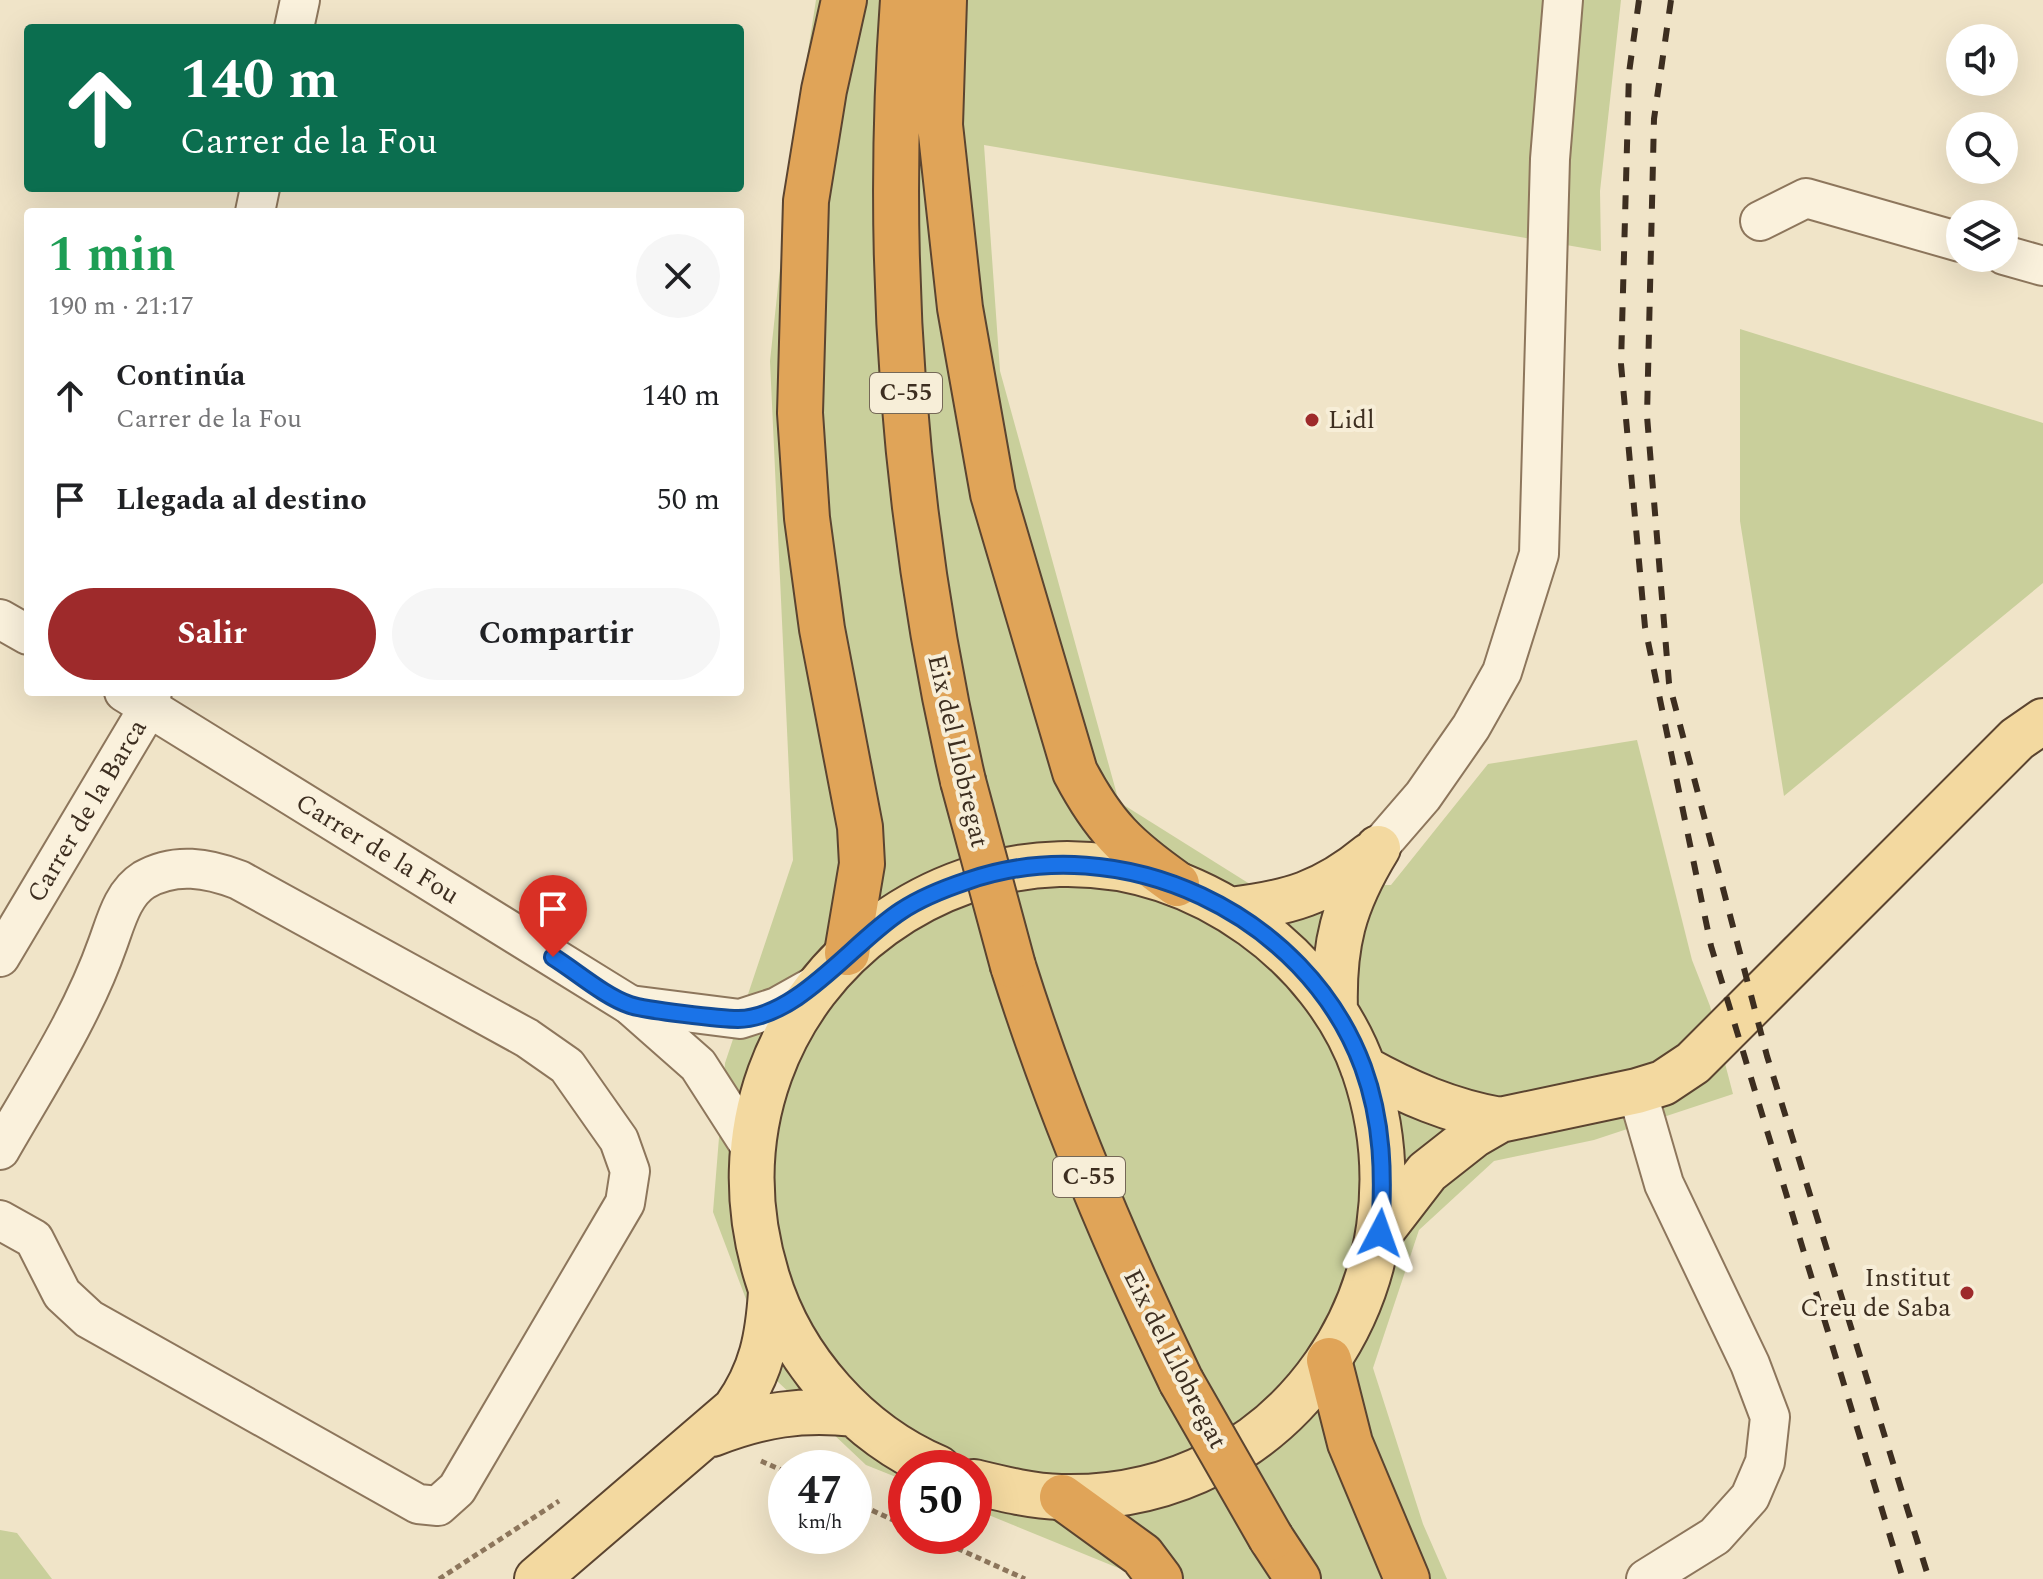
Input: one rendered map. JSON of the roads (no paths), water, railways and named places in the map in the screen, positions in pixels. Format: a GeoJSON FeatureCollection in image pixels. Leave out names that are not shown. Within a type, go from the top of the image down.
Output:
{"type":"FeatureCollection","features":[{"type":"Feature","properties":{"kind":"highway"},"geometry":{"type":"LineString","coordinates":[[844,0],[824,90],[806,201],[800,413],[807,518],[822,629],[860,827],[862,864],[847,953]]}},
{"type":"Feature","properties":{"kind":"highway","name":"Eix del Llobregat"},"geometry":{"type":"LineString","coordinates":[[903,0],[898,79],[900,319],[924,583],[963,781],[1013,966],[1049,1074],[1101,1207],[1181,1381],[1298,1579]]}},
{"type":"Feature","properties":{"kind":"highway"},"geometry":{"type":"LineString","coordinates":[[944,0],[940,125],[960,308],[993,494],[1075,772],[1095,810],[1115,836],[1177,884]]}},
{"type":"Feature","properties":{"kind":"highway"},"geometry":{"type":"LineString","coordinates":[[1329,1360],[1350,1443],[1407,1579]]}},
{"type":"Feature","properties":{"kind":"highway"},"geometry":{"type":"LineString","coordinates":[[1062,1497],[1142,1555],[1160,1579]]}},
{"type":"Feature","properties":{"kind":"main road"},"geometry":{"type":"LineString","coordinates":[[1380,1233],[1427,1172],[1474,1135],[1500,1120],[1663,1083],[1718,1041],[2017,739],[2043,721]]}},
{"type":"Feature","properties":{"kind":"main road"},"geometry":{"type":"LineString","coordinates":[[1976,780],[2015,765],[2043,760]]}},
{"type":"Feature","properties":{"kind":"main road"},"geometry":{"type":"LineString","coordinates":[[1230,910],[1300,898],[1343,877],[1378,848]]}},
{"type":"Feature","properties":{"kind":"main road"},"geometry":{"type":"LineString","coordinates":[[1335,1011],[1334,968],[1338,934],[1354,888],[1378,848]]}},
{"type":"Feature","properties":{"kind":"main road"},"geometry":{"type":"LineString","coordinates":[[905,1450],[854,1414],[806,1358],[771,1292],[757,1246],[751,1198],[752,1149],[767,1079],[797,1014],[818,984],[847,953],[903,909],[967,880],[1037,865],[1108,867],[1177,884],[1230,910],[1270,938],[1305,972],[1335,1011],[1363,1068],[1378,1121],[1384,1177],[1380,1233],[1362,1300],[1329,1360],[1301,1395],[1269,1426],[1206,1465],[1150,1486],[1106,1494],[1062,1497],[1016,1493],[992,1487]]}},
{"type":"Feature","properties":{"kind":"main road"},"geometry":{"type":"LineString","coordinates":[[1363,1068],[1420,1098],[1459,1112],[1500,1120]]}},
{"type":"Feature","properties":{"kind":"main road"},"geometry":{"type":"LineString","coordinates":[[537,1579],[735,1409],[752,1385],[765,1355],[771,1292]]}},
{"type":"Feature","properties":{"kind":"main road"},"geometry":{"type":"LineString","coordinates":[[706,1437],[755,1417],[788,1411],[854,1414]]}},
{"type":"Feature","properties":{"kind":"street"},"geometry":{"type":"LineString","coordinates":[[295,24],[300,0]]}},
{"type":"Feature","properties":{"kind":"street"},"geometry":{"type":"LineString","coordinates":[[1378,848],[1423,796],[1471,727],[1502,672],[1539,554],[1550,159],[1563,0]]}},
{"type":"Feature","properties":{"kind":"street"},"geometry":{"type":"LineString","coordinates":[[1760,221],[1806,198],[1946,238]]}},
{"type":"Feature","properties":{"kind":"street"},"geometry":{"type":"LineString","coordinates":[[2018,259],[2043,266]]}},
{"type":"Feature","properties":{"kind":"street"},"geometry":{"type":"LineString","coordinates":[[0,619],[24,633]]}},
{"type":"Feature","properties":{"kind":"street","name":"Carrer de la Barca"},"geometry":{"type":"LineString","coordinates":[[0,957],[142,697]]}},
{"type":"Feature","properties":{"kind":"street","name":"Carrer de la Fou"},"geometry":{"type":"LineString","coordinates":[[142,697],[630,1005],[698,1065],[752,1149]]}},
{"type":"Feature","properties":{"kind":"street"},"geometry":{"type":"LineString","coordinates":[[0,1150],[90,995],[123,903],[143,881],[172,870],[208,868],[239,880],[500,1023],[567,1066],[619,1140],[630,1171],[625,1203],[457,1489],[438,1506],[418,1504],[89,1319],[62,1294],[34,1239],[0,1220]]}},
{"type":"Feature","properties":{"kind":"street","name":"Carrer de la Fou"},"geometry":{"type":"LineString","coordinates":[[630,1005],[740,1019],[777,1007],[818,984]]}},
{"type":"Feature","properties":{"kind":"street"},"geometry":{"type":"LineString","coordinates":[[1637,1091],[1664,1184],[1750,1364],[1770,1417],[1765,1462],[1750,1497],[1715,1536],[1646,1579]]}},
{"type":"Feature","properties":{"kind":"railway"},"geometry":{"type":"LineString","coordinates":[[1639,0],[1629,73],[1621,364],[1645,627],[1711,946],[1903,1579]]}},
{"type":"Feature","properties":{"kind":"railway"},"geometry":{"type":"LineString","coordinates":[[1671,0],[1654,119],[1647,416],[1669,683],[1767,1056],[1929,1579]]}},
{"type":"Feature","properties":{"kind":"place","name":"Lidl"},"geometry":{"type":"Point","coordinates":[1312,420]}},
{"type":"Feature","properties":{"kind":"place","name":"Institut Creu de Saba"},"geometry":{"type":"Point","coordinates":[1967,1293]}}]}
